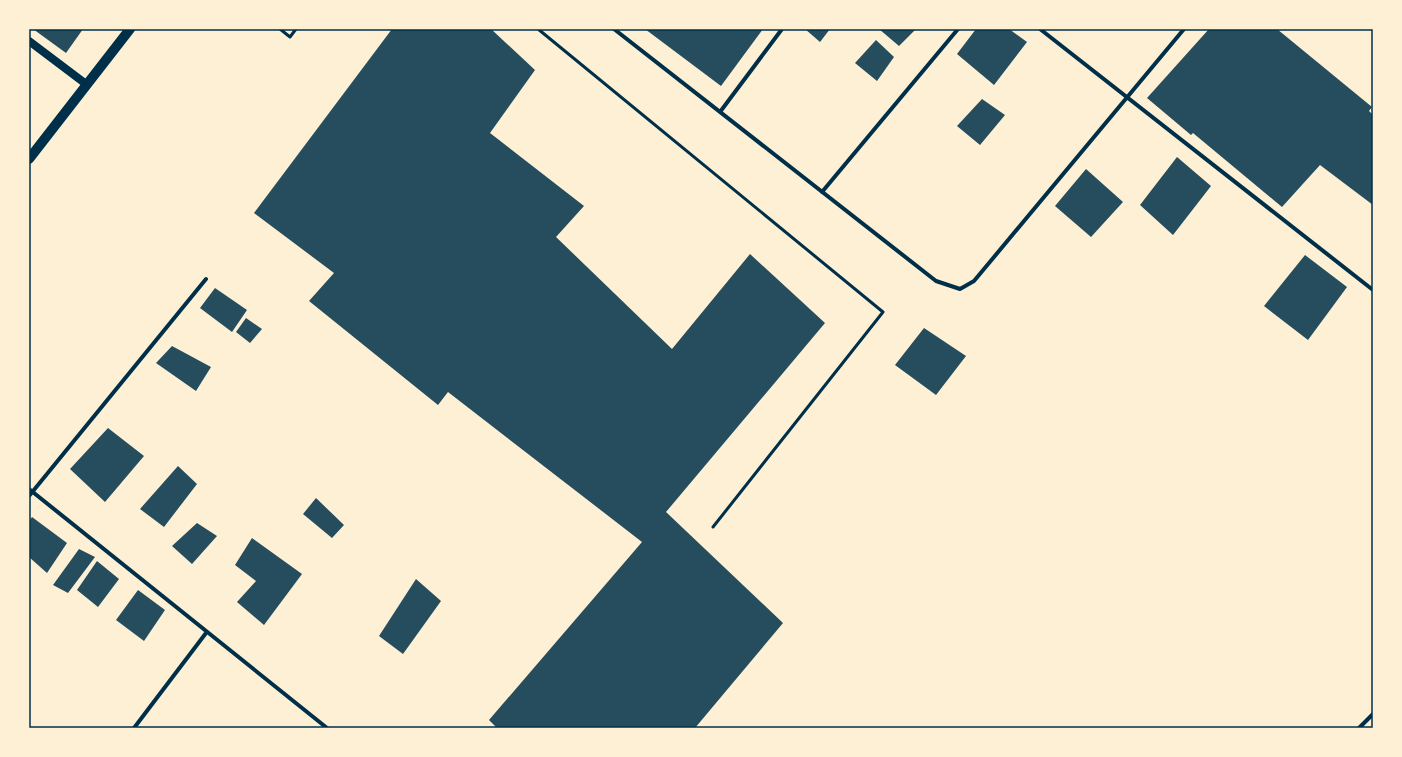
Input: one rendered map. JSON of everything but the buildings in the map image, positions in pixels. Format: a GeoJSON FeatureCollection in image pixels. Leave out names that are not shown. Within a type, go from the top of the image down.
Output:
{"type":"FeatureCollection","features":[{"type":"Feature","properties":{"kind":"main road"},"geometry":{"type":"LineString","coordinates":[[29,159],[130,29]]}},
{"type":"Feature","properties":{"kind":"main road"},"geometry":{"type":"LineString","coordinates":[[29,41],[86,84]]}},
{"type":"Feature","properties":{"kind":"street"},"geometry":{"type":"LineString","coordinates":[[614,29],[936,281],[960,289],[974,281],[1184,29]]}},
{"type":"Feature","properties":{"kind":"street"},"geometry":{"type":"LineString","coordinates":[[720,112],[782,29]]}},
{"type":"Feature","properties":{"kind":"street"},"geometry":{"type":"LineString","coordinates":[[822,192],[958,29]]}},
{"type":"Feature","properties":{"kind":"street"},"geometry":{"type":"LineString","coordinates":[[1040,29],[1373,290]]}},
{"type":"Feature","properties":{"kind":"street"},"geometry":{"type":"LineString","coordinates":[[29,496],[31,491],[206,279]]}},
{"type":"Feature","properties":{"kind":"street"},"geometry":{"type":"LineString","coordinates":[[31,491],[206,633],[327,728]]}},
{"type":"Feature","properties":{"kind":"street"},"geometry":{"type":"LineString","coordinates":[[134,728],[206,633]]}},
{"type":"Feature","properties":{"kind":"street"},"geometry":{"type":"LineString","coordinates":[[1359,728],[1373,714]]}},
{"type":"Feature","properties":{"kind":"lane"},"geometry":{"type":"LineString","coordinates":[[280,29],[290,36],[296,29]]}},
{"type":"Feature","properties":{"kind":"lane"},"geometry":{"type":"LineString","coordinates":[[538,29],[883,312],[713,527]]}}]}
